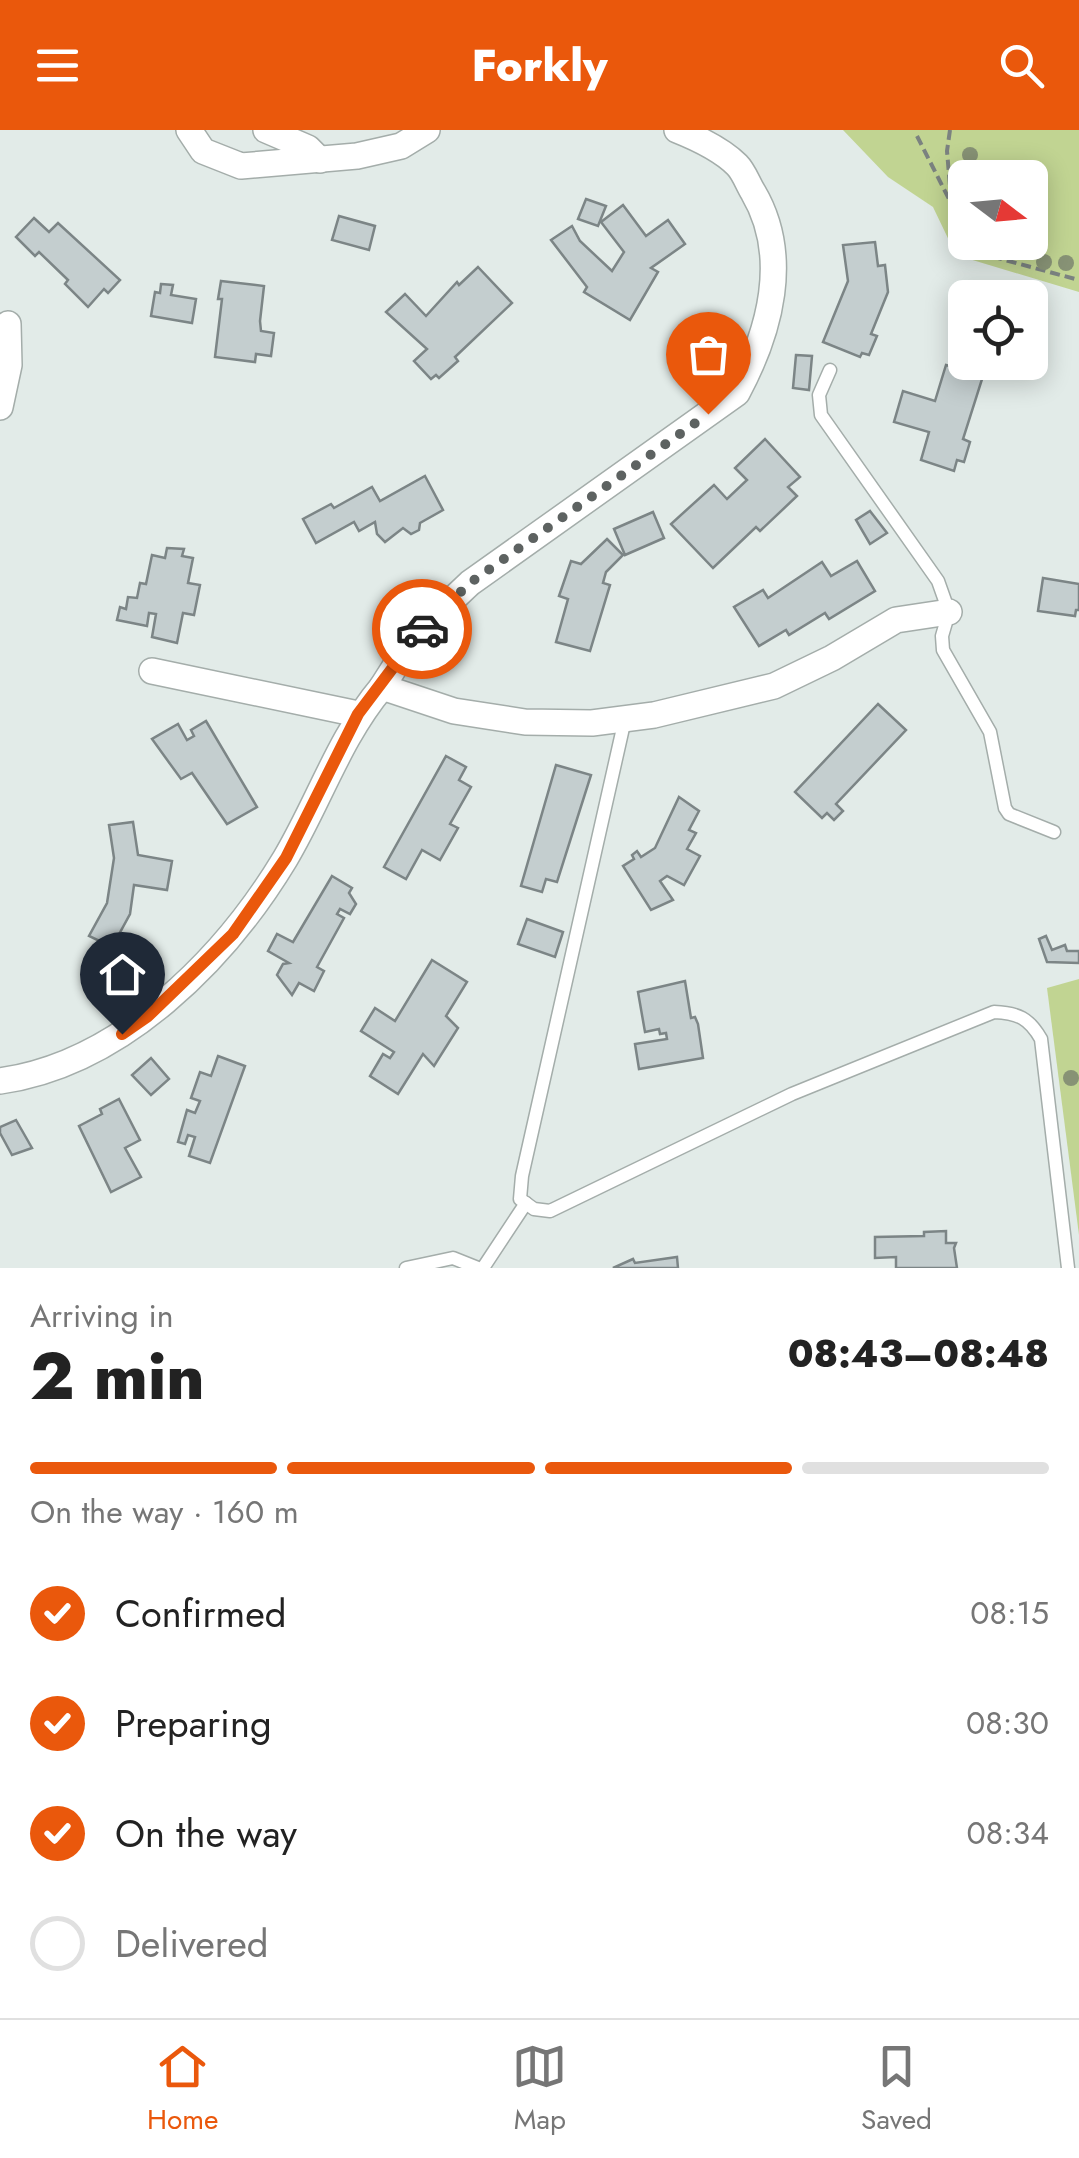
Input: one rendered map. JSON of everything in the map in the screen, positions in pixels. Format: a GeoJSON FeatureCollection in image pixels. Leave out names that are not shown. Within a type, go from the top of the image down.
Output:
{"type":"FeatureCollection","features":[{"type":"Feature","properties":{"kind":"street"},"geometry":{"type":"LineString","coordinates":[[189,130],[203,152],[241,166],[357,156],[401,146],[427,130]]}},
{"type":"Feature","properties":{"kind":"street"},"geometry":{"type":"LineString","coordinates":[[266,130],[308,148],[320,160]]}},
{"type":"Feature","properties":{"kind":"street"},"geometry":{"type":"LineString","coordinates":[[0,1082],[33,1077],[97,1051],[148,1016],[233,934],[286,858],[358,714],[382,686],[415,635],[470,583],[737,393],[755,360],[774,282],[771,238],[759,202],[738,166],[702,140],[676,130]]}},
{"type":"Feature","properties":{"kind":"street"},"geometry":{"type":"LineString","coordinates":[[0,407],[9,365],[8,324]]}},
{"type":"Feature","properties":{"kind":"street"},"geometry":{"type":"LineString","coordinates":[[382,686],[454,710],[525,722],[592,723],[625,719],[720,702],[774,686],[896,620],[949,612]]}},
{"type":"Feature","properties":{"kind":"street"},"geometry":{"type":"LineString","coordinates":[[152,671],[358,714]]}},
{"type":"Feature","properties":{"kind":"lane"},"geometry":{"type":"LineString","coordinates":[[830,370],[820,394],[820,415],[938,581],[949,612],[942,636],[943,650],[990,732],[1005,808],[1010,814],[1054,832]]}},
{"type":"Feature","properties":{"kind":"lane"},"geometry":{"type":"LineString","coordinates":[[625,719],[520,1199],[534,1209],[550,1211],[792,1094],[994,1012],[1016,1013],[1032,1024],[1041,1039],[1068,1268]]}},
{"type":"Feature","properties":{"kind":"lane"},"geometry":{"type":"LineString","coordinates":[[406,1268],[453,1258],[480,1268],[526,1203]]}},
{"type":"Feature","properties":{"kind":"path"},"geometry":{"type":"LineString","coordinates":[[948,172],[950,130]]}},
{"type":"Feature","properties":{"kind":"path"},"geometry":{"type":"LineString","coordinates":[[917,136],[948,197]]}},
{"type":"Feature","properties":{"kind":"path"},"geometry":{"type":"LineString","coordinates":[[1005,260],[1079,280]]}},
{"type":"Feature","properties":{"kind":"green space"},"geometry":{"type":"Polygon","coordinates":[[[843,130],[1079,130],[1079,292],[973,260],[1048,260],[1048,160],[948,160],[948,238],[933,207],[888,177],[843,130]]]}},
{"type":"Feature","properties":{"kind":"green space"},"geometry":{"type":"Polygon","coordinates":[[[1079,979],[1079,1235],[1047,988],[1079,979]]]}},
{"type":"Feature","properties":{"kind":"building"},"geometry":{"type":"Polygon","coordinates":[[[586,199],[606,206],[598,226],[578,219],[586,199]]]}},
{"type":"Feature","properties":{"kind":"building"},"geometry":{"type":"Polygon","coordinates":[[[623,205],[646,236],[668,220],[685,244],[651,268],[658,272],[630,320],[584,292],[587,287],[551,240],[572,226],[580,241],[612,271],[624,252],[601,222],[623,205]]]}},
{"type":"Feature","properties":{"kind":"building"},"geometry":{"type":"Polygon","coordinates":[[[339,216],[375,226],[369,250],[332,240],[339,216]]]}},
{"type":"Feature","properties":{"kind":"building"},"geometry":{"type":"Polygon","coordinates":[[[34,218],[49,232],[58,223],[120,280],[108,293],[104,289],[88,307],[65,284],[68,280],[39,252],[35,256],[16,237],[34,218]]]}},
{"type":"Feature","properties":{"kind":"building"},"geometry":{"type":"Polygon","coordinates":[[[875,242],[878,266],[885,265],[888,292],[871,334],[877,336],[869,355],[862,353],[860,357],[823,342],[848,281],[843,245],[875,242]]]}},
{"type":"Feature","properties":{"kind":"building"},"geometry":{"type":"Polygon","coordinates":[[[478,267],[512,303],[455,357],[458,361],[439,378],[436,375],[431,379],[414,361],[427,349],[386,312],[405,294],[426,316],[457,282],[459,285],[478,267]]]}},
{"type":"Feature","properties":{"kind":"building"},"geometry":{"type":"Polygon","coordinates":[[[221,281],[264,286],[261,331],[274,333],[271,356],[256,354],[255,362],[215,357],[221,281]]]}},
{"type":"Feature","properties":{"kind":"building"},"geometry":{"type":"Polygon","coordinates":[[[161,284],[173,285],[171,295],[196,299],[192,323],[151,316],[155,292],[160,293],[161,284]]]}},
{"type":"Feature","properties":{"kind":"building"},"geometry":{"type":"Polygon","coordinates":[[[796,355],[812,356],[809,390],[793,388],[796,355]]]}},
{"type":"Feature","properties":{"kind":"building"},"geometry":{"type":"Polygon","coordinates":[[[946,365],[948,380],[982,380],[963,439],[970,442],[964,462],[957,460],[954,471],[921,460],[929,432],[894,422],[903,391],[935,401],[946,365]]]}},
{"type":"Feature","properties":{"kind":"building"},"geometry":{"type":"Polygon","coordinates":[[[765,439],[800,477],[788,487],[797,496],[760,531],[756,527],[713,568],[671,524],[714,485],[727,499],[747,480],[735,468],[765,439]]]}},
{"type":"Feature","properties":{"kind":"building"},"geometry":{"type":"Polygon","coordinates":[[[425,476],[443,510],[420,523],[419,530],[411,534],[403,528],[385,542],[377,534],[375,522],[359,531],[354,522],[316,543],[303,519],[331,504],[334,508],[372,487],[380,501],[425,476]]]}},
{"type":"Feature","properties":{"kind":"building"},"geometry":{"type":"Polygon","coordinates":[[[870,511],[887,533],[870,544],[856,520],[870,511]]]}},
{"type":"Feature","properties":{"kind":"building"},"geometry":{"type":"Polygon","coordinates":[[[653,512],[664,538],[625,555],[614,529],[653,512]]]}},
{"type":"Feature","properties":{"kind":"building"},"geometry":{"type":"Polygon","coordinates":[[[607,539],[623,555],[606,572],[603,583],[610,585],[590,651],[556,642],[568,599],[559,596],[571,561],[581,564],[607,539]]]}},
{"type":"Feature","properties":{"kind":"building"},"geometry":{"type":"Polygon","coordinates":[[[167,548],[184,549],[182,556],[193,558],[188,583],[200,585],[194,615],[183,613],[177,643],[152,637],[156,614],[149,613],[147,626],[117,620],[120,607],[126,609],[128,597],[137,598],[140,583],[146,584],[152,555],[165,558],[167,548]]]}},
{"type":"Feature","properties":{"kind":"building"},"geometry":{"type":"Polygon","coordinates":[[[857,561],[875,591],[829,619],[825,613],[789,635],[786,630],[759,646],[734,607],[763,590],[768,598],[822,562],[831,576],[857,561]]]}},
{"type":"Feature","properties":{"kind":"building"},"geometry":{"type":"Polygon","coordinates":[[[1043,578],[1079,584],[1079,610],[1075,616],[1038,611],[1043,578]]]}},
{"type":"Feature","properties":{"kind":"building"},"geometry":{"type":"Polygon","coordinates":[[[878,704],[906,730],[836,804],[843,811],[834,820],[827,813],[822,818],[795,792],[878,704]]]}},
{"type":"Feature","properties":{"kind":"building"},"geometry":{"type":"Polygon","coordinates":[[[206,721],[257,807],[227,824],[192,773],[181,779],[152,739],[178,724],[187,740],[194,736],[191,730],[206,721]]]}},
{"type":"Feature","properties":{"kind":"building"},"geometry":{"type":"Polygon","coordinates":[[[446,756],[466,767],[459,780],[471,787],[450,824],[458,828],[440,860],[422,850],[406,879],[384,867],[446,756]]]}},
{"type":"Feature","properties":{"kind":"building"},"geometry":{"type":"Polygon","coordinates":[[[556,765],[591,775],[557,882],[546,879],[542,892],[521,886],[556,765]]]}},
{"type":"Feature","properties":{"kind":"building"},"geometry":{"type":"Polygon","coordinates":[[[679,797],[699,811],[689,830],[696,833],[687,849],[700,856],[684,885],[667,876],[660,881],[673,900],[651,910],[623,866],[634,859],[632,855],[637,851],[641,857],[655,848],[679,797]]]}},
{"type":"Feature","properties":{"kind":"building"},"geometry":{"type":"Polygon","coordinates":[[[133,822],[138,855],[172,861],[167,890],[134,885],[130,914],[112,947],[89,936],[107,903],[114,858],[109,825],[133,822]]]}},
{"type":"Feature","properties":{"kind":"building"},"geometry":{"type":"Polygon","coordinates":[[[332,876],[352,888],[349,893],[356,904],[350,914],[340,909],[337,914],[344,918],[317,967],[324,971],[314,991],[299,983],[292,995],[277,975],[283,964],[289,963],[268,951],[277,934],[293,942],[332,876]]]}},
{"type":"Feature","properties":{"kind":"building"},"geometry":{"type":"Polygon","coordinates":[[[527,919],[563,932],[555,957],[518,944],[527,919]]]}},
{"type":"Feature","properties":{"kind":"building"},"geometry":{"type":"Polygon","coordinates":[[[1046,936],[1052,950],[1065,945],[1067,951],[1079,951],[1079,963],[1047,962],[1039,939],[1046,936]]]}},
{"type":"Feature","properties":{"kind":"building"},"geometry":{"type":"Polygon","coordinates":[[[432,960],[467,982],[446,1016],[458,1028],[434,1066],[423,1054],[398,1094],[370,1076],[383,1054],[390,1058],[394,1052],[361,1031],[375,1008],[395,1021],[432,960]]]}},
{"type":"Feature","properties":{"kind":"building"},"geometry":{"type":"Polygon","coordinates":[[[685,981],[703,1058],[639,1069],[635,1044],[667,1039],[659,1029],[645,1032],[638,992],[685,981]]]}},
{"type":"Feature","properties":{"kind":"building"},"geometry":{"type":"Polygon","coordinates":[[[218,1056],[245,1066],[210,1163],[189,1156],[195,1137],[188,1135],[185,1144],[178,1142],[187,1110],[195,1113],[200,1101],[191,1098],[200,1072],[211,1076],[218,1056]]]}},
{"type":"Feature","properties":{"kind":"building"},"geometry":{"type":"Polygon","coordinates":[[[151,1058],[169,1079],[151,1095],[132,1075],[151,1058]]]}},
{"type":"Feature","properties":{"kind":"building"},"geometry":{"type":"Polygon","coordinates":[[[119,1099],[140,1140],[125,1148],[141,1177],[111,1192],[79,1126],[119,1099]]]}},
{"type":"Feature","properties":{"kind":"building"},"geometry":{"type":"Polygon","coordinates":[[[16,1120],[32,1148],[12,1155],[0,1127],[16,1120]]]}},
{"type":"Feature","properties":{"kind":"building"},"geometry":{"type":"Polygon","coordinates":[[[946,1231],[946,1243],[956,1243],[957,1268],[896,1268],[896,1257],[875,1258],[875,1237],[924,1236],[924,1232],[946,1231]]]}},
{"type":"Feature","properties":{"kind":"building"},"geometry":{"type":"Polygon","coordinates":[[[677,1257],[678,1268],[613,1268],[633,1259],[635,1263],[677,1257]]]}},
{"type":"Feature","properties":{"kind":"way so far"},"geometry":{"type":"LineString","coordinates":[[422,629],[470,583],[708,414]]}},
{"type":"Feature","properties":{"kind":"route"},"geometry":{"type":"LineString","coordinates":[[122,1034],[148,1016],[233,934],[286,858],[358,714],[422,629]]}}]}
